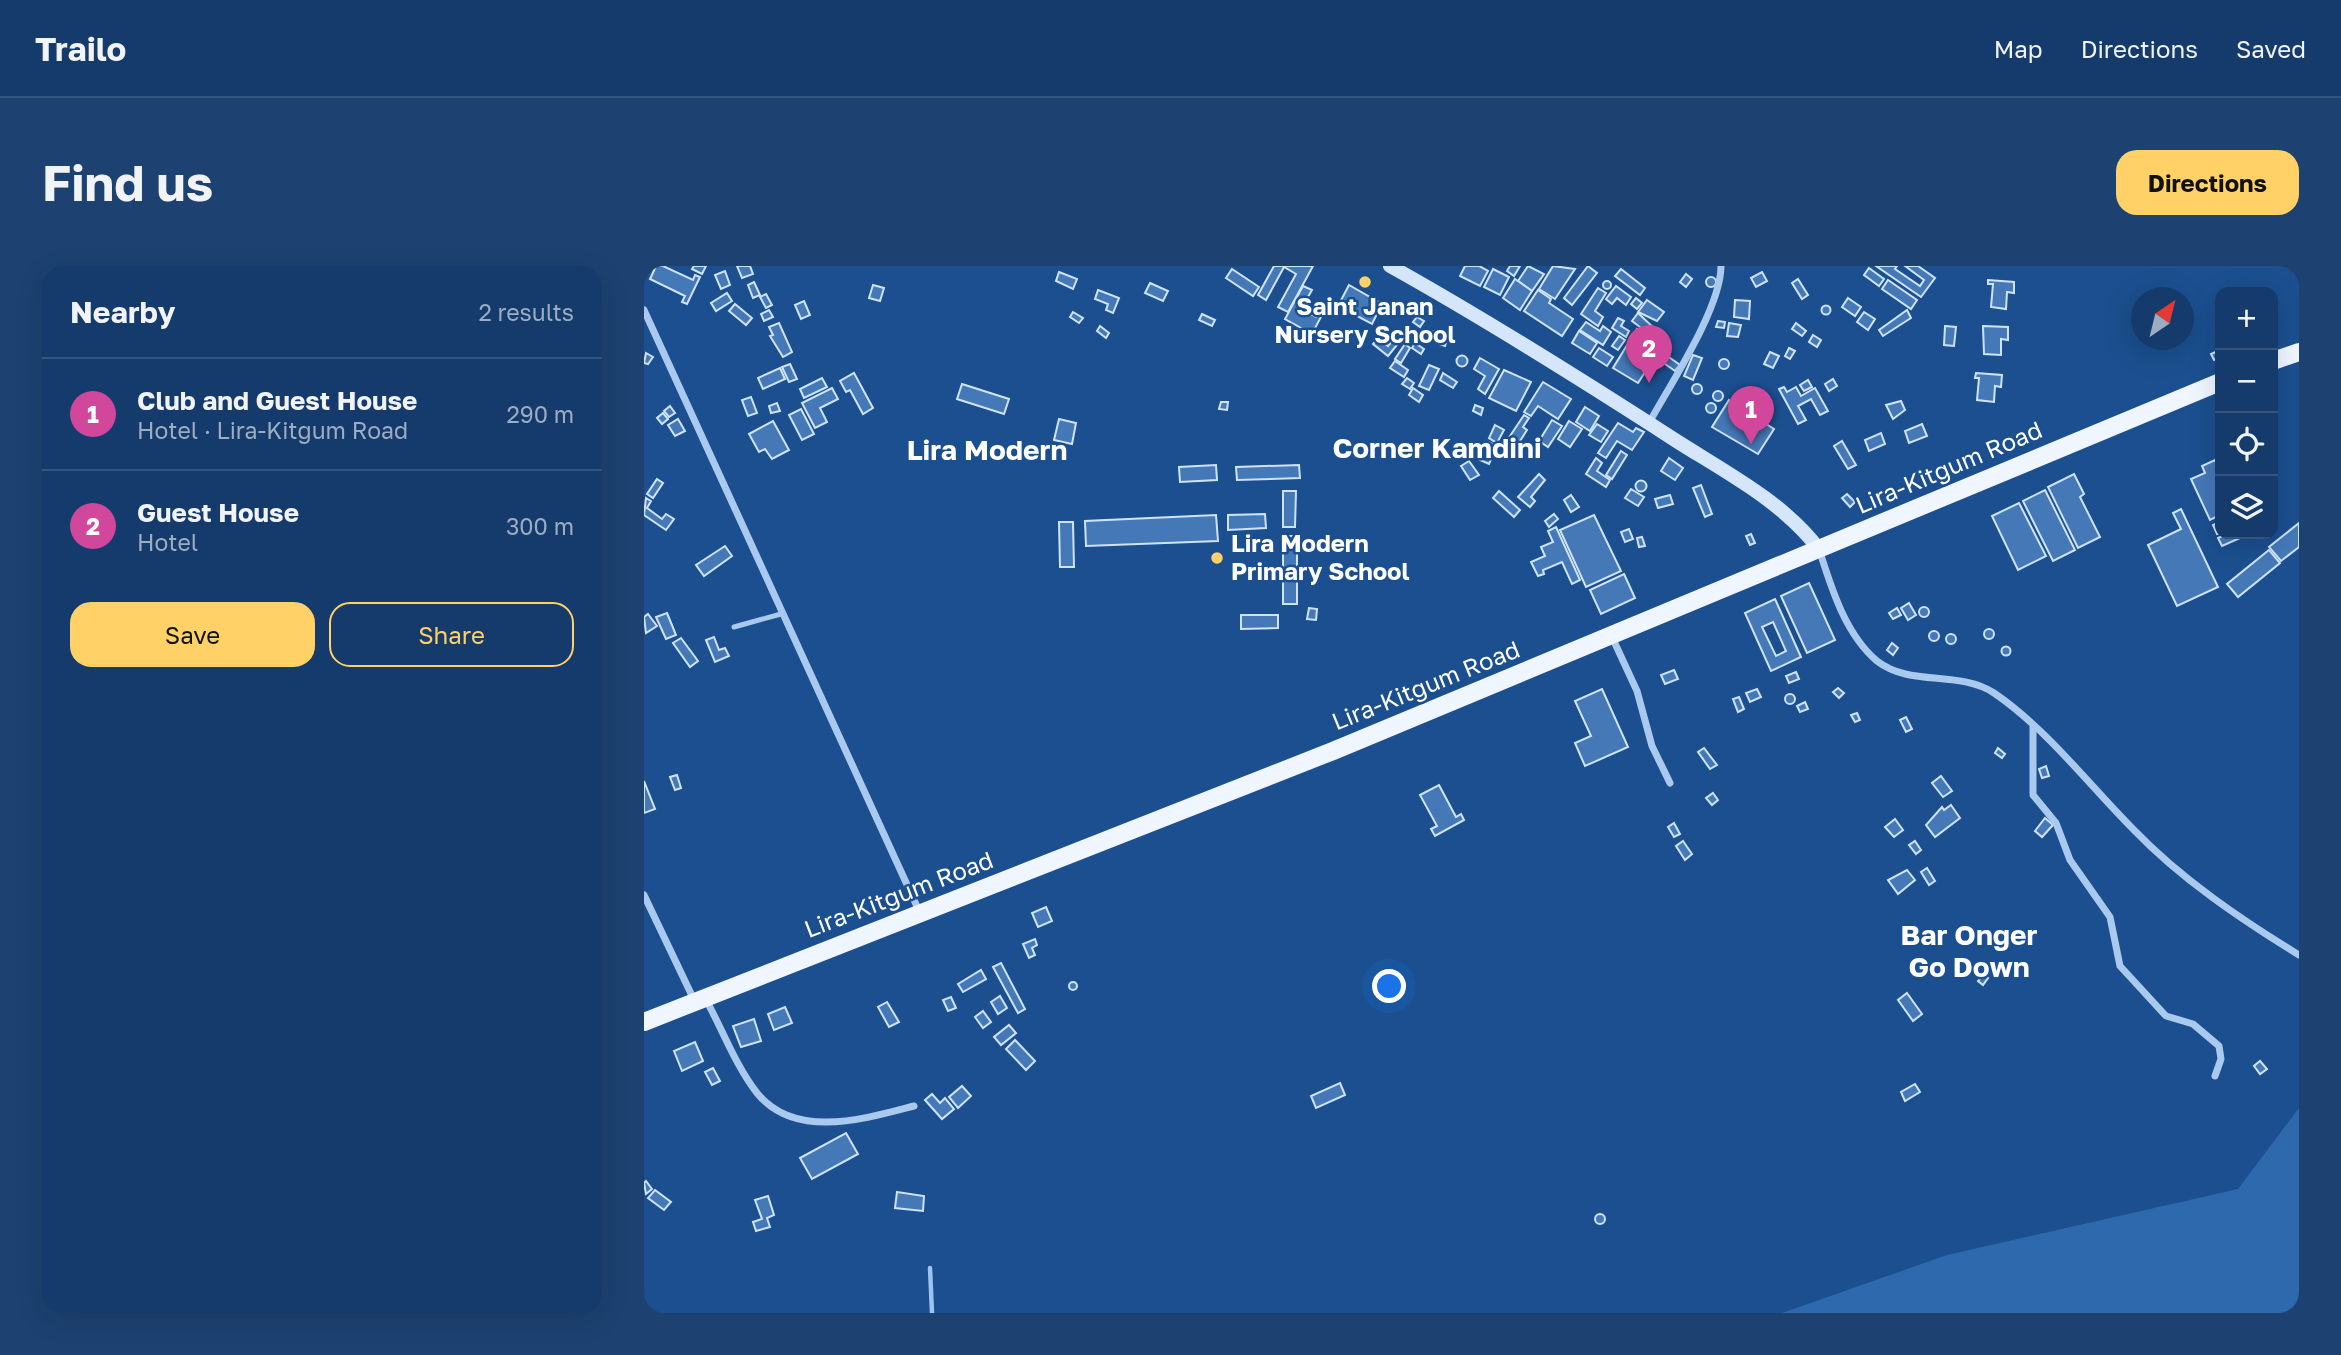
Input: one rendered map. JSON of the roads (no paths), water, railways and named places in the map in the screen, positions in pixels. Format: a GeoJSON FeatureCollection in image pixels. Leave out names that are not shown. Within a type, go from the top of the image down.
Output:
{"type":"FeatureCollection","features":[{"type":"Feature","properties":{"kind":"main road"},"geometry":{"type":"LineString","coordinates":[[2278,360],[2299,352]]}},
{"type":"Feature","properties":{"kind":"main road","name":"Lira-Kitgum Road"},"geometry":{"type":"LineString","coordinates":[[644,1022],[1333,751],[1611,637],[1818,548],[1916,511],[2215,384]]}},
{"type":"Feature","properties":{"kind":"street"},"geometry":{"type":"LineString","coordinates":[[1390,266],[1550,360],[1768,500],[1803,528],[1818,548],[1834,597],[1877,661],[1899,673],[1976,684],[1992,692],[2032,726],[2136,833],[2209,894],[2299,955]]}},
{"type":"Feature","properties":{"kind":"street"},"geometry":{"type":"LineString","coordinates":[[1649,423],[1687,355],[1719,287],[1721,266]]}},
{"type":"Feature","properties":{"kind":"street"},"geometry":{"type":"LineString","coordinates":[[644,310],[920,913]]}},
{"type":"Feature","properties":{"kind":"street"},"geometry":{"type":"LineString","coordinates":[[1611,637],[1637,691],[1652,746],[1670,783]]}},
{"type":"Feature","properties":{"kind":"street"},"geometry":{"type":"LineString","coordinates":[[2032,726],[2033,795],[2056,823],[2070,860],[2109,917],[2120,966],[2166,1016],[2193,1024],[2219,1046],[2221,1059],[2215,1076]]}},
{"type":"Feature","properties":{"kind":"street"},"geometry":{"type":"LineString","coordinates":[[644,895],[700,1000],[756,1092],[786,1115],[816,1123],[873,1117],[914,1106]]}},
{"type":"Feature","properties":{"kind":"lane"},"geometry":{"type":"LineString","coordinates":[[734,627],[781,614]]}},
{"type":"Feature","properties":{"kind":"waterway"},"geometry":{"type":"LineString","coordinates":[[930,1268],[932,1313]]}},
{"type":"Feature","properties":{"kind":"place","name":"Saint Janan Nursery School"},"geometry":{"type":"Point","coordinates":[1365,282]}},
{"type":"Feature","properties":{"kind":"place","name":"Guest House"},"geometry":{"type":"Point","coordinates":[1649,383]}},
{"type":"Feature","properties":{"kind":"place","name":"Club and Guest House"},"geometry":{"type":"Point","coordinates":[1751,444]}},
{"type":"Feature","properties":{"kind":"place","name":"Lira Modern Primary School"},"geometry":{"type":"Point","coordinates":[1217,558]}},
{"type":"Feature","properties":{"kind":"district","name":"Corner Kamdini"},"geometry":{"type":"Point","coordinates":[1437,448]}},
{"type":"Feature","properties":{"kind":"district","name":"Lira Modern"},"geometry":{"type":"Point","coordinates":[987,450]}},
{"type":"Feature","properties":{"kind":"district","name":"Bar Onger Go Down"},"geometry":{"type":"Point","coordinates":[1969,951]}}]}
